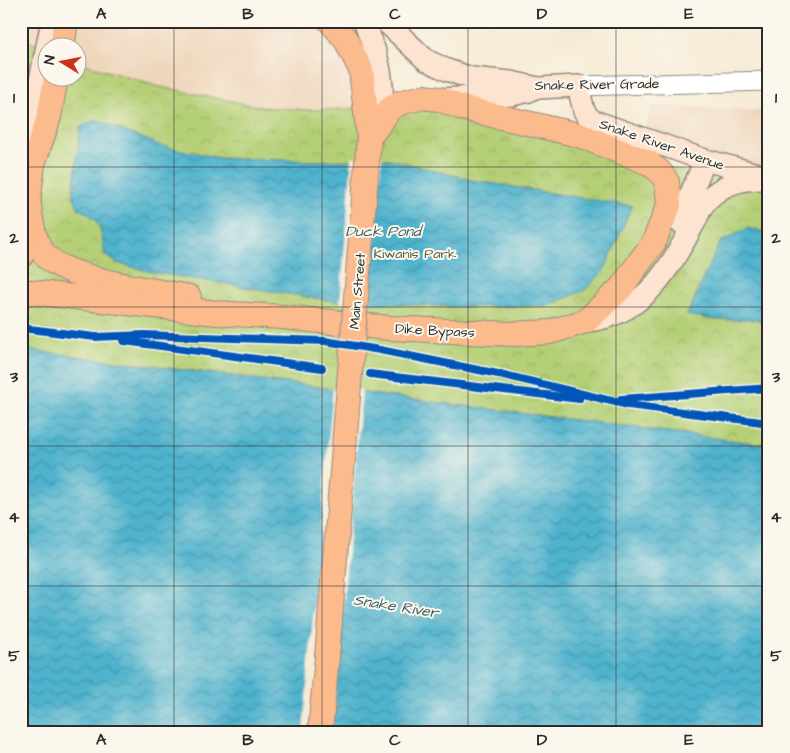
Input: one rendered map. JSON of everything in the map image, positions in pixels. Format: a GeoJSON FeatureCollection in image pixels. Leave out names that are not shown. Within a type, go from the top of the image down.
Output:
{"type":"FeatureCollection","features":[{"type":"Feature","properties":{"kind":"highway"},"geometry":{"type":"LineString","coordinates":[[63,38],[66,21]]}},
{"type":"Feature","properties":{"kind":"highway"},"geometry":{"type":"LineString","coordinates":[[330,21],[346,40],[361,70],[374,132]]}},
{"type":"Feature","properties":{"kind":"highway"},"geometry":{"type":"LineString","coordinates":[[21,256],[27,187],[49,117],[54,88]]}},
{"type":"Feature","properties":{"kind":"highway","name":"Snake River Avenue"},"geometry":{"type":"LineString","coordinates":[[374,132],[390,109],[399,103],[422,97],[439,99],[462,108],[579,135],[656,168],[667,182],[670,199],[665,219],[645,256],[621,288],[586,321]]}},
{"type":"Feature","properties":{"kind":"highway","name":"Main Street"},"geometry":{"type":"LineString","coordinates":[[320,732],[374,132]]}},
{"type":"Feature","properties":{"kind":"highway"},"geometry":{"type":"LineString","coordinates":[[27,187],[36,240],[44,254],[60,266],[80,274],[218,302]]}},
{"type":"Feature","properties":{"kind":"highway","name":"Dike Bypass"},"geometry":{"type":"LineString","coordinates":[[21,277],[218,302],[283,317]]}},
{"type":"Feature","properties":{"kind":"highway","name":"Dike Bypass"},"geometry":{"type":"LineString","coordinates":[[21,291],[217,313],[283,317],[390,328],[503,334],[550,332],[586,321]]}},
{"type":"Feature","properties":{"kind":"main road"},"geometry":{"type":"LineString","coordinates":[[27,187],[32,128],[29,100],[52,21]]}},
{"type":"Feature","properties":{"kind":"main road","name":"Main Street"},"geometry":{"type":"LineString","coordinates":[[364,21],[376,54],[382,79],[383,109],[374,132]]}},
{"type":"Feature","properties":{"kind":"main road","name":"Snake River Grade"},"geometry":{"type":"LineString","coordinates":[[385,21],[426,60],[447,70],[471,78],[538,88],[578,86]]}},
{"type":"Feature","properties":{"kind":"main road","name":"Snake River Avenue"},"geometry":{"type":"LineString","coordinates":[[578,86],[584,111],[591,120],[705,160],[769,178]]}},
{"type":"Feature","properties":{"kind":"main road"},"geometry":{"type":"LineString","coordinates":[[439,99],[512,95],[538,88]]}},
{"type":"Feature","properties":{"kind":"main road"},"geometry":{"type":"LineString","coordinates":[[579,135],[670,157],[705,160],[674,233],[648,276],[616,305],[586,321]]}},
{"type":"Feature","properties":{"kind":"main road"},"geometry":{"type":"LineString","coordinates":[[586,321],[610,318],[639,301],[667,270],[703,206],[713,194],[724,187],[741,181],[769,178]]}},
{"type":"Feature","properties":{"kind":"street"},"geometry":{"type":"LineString","coordinates":[[761,21],[769,22]]}},
{"type":"Feature","properties":{"kind":"street","name":"Snake River Grade"},"geometry":{"type":"LineString","coordinates":[[578,86],[769,81]]}},
{"type":"Feature","properties":{"kind":"shaded area"},"geometry":{"type":"Polygon","coordinates":[[[21,21],[364,21],[383,109],[308,110],[262,107],[156,86],[88,65],[88,38],[38,38],[38,45],[21,38],[21,21]]]}},
{"type":"Feature","properties":{"kind":"shaded area"},"geometry":{"type":"Polygon","coordinates":[[[652,106],[769,111],[769,177],[642,138],[652,106]]]}},
{"type":"Feature","properties":{"kind":"green space","name":"Kiwanis Park"},"geometry":{"type":"Polygon","coordinates":[[[21,38],[38,45],[38,88],[88,88],[88,65],[156,86],[262,107],[308,110],[423,107],[699,175],[769,187],[769,445],[21,349],[21,38]]]}},
{"type":"Feature","properties":{"kind":"water","name":"Duck Pond"},"geometry":{"type":"Polygon","coordinates":[[[96,120],[162,146],[220,158],[319,161],[389,159],[477,181],[632,206],[604,271],[585,290],[548,306],[457,307],[332,301],[151,272],[117,263],[105,255],[99,227],[92,217],[79,209],[73,195],[80,127],[96,120]]]}},
{"type":"Feature","properties":{"kind":"water"},"geometry":{"type":"Polygon","coordinates":[[[748,228],[769,233],[769,325],[756,319],[716,320],[687,315],[720,242],[748,228]]]}},
{"type":"Feature","properties":{"kind":"water","name":"Snake River"},"geometry":{"type":"Polygon","coordinates":[[[21,349],[769,445],[769,732],[21,732],[21,349]]]}},
{"type":"Feature","properties":{"kind":"pier"},"geometry":{"type":"Polygon","coordinates":[[[382,156],[369,305],[340,303],[352,157],[382,156]]]}},
{"type":"Feature","properties":{"kind":"pier"},"geometry":{"type":"Polygon","coordinates":[[[333,387],[362,390],[332,732],[303,732],[333,387]]]}},
{"type":"Feature","properties":{"kind":"cycle path"},"geometry":{"type":"LineString","coordinates":[[21,328],[95,337],[144,335],[325,341],[508,376],[628,405],[769,423]]}},
{"type":"Feature","properties":{"kind":"cycle path"},"geometry":{"type":"LineString","coordinates":[[124,341],[322,368]]}},
{"type":"Feature","properties":{"kind":"cycle path"},"geometry":{"type":"LineString","coordinates":[[370,374],[579,399]]}},
{"type":"Feature","properties":{"kind":"cycle path"},"geometry":{"type":"LineString","coordinates":[[621,399],[769,388]]}}]}
